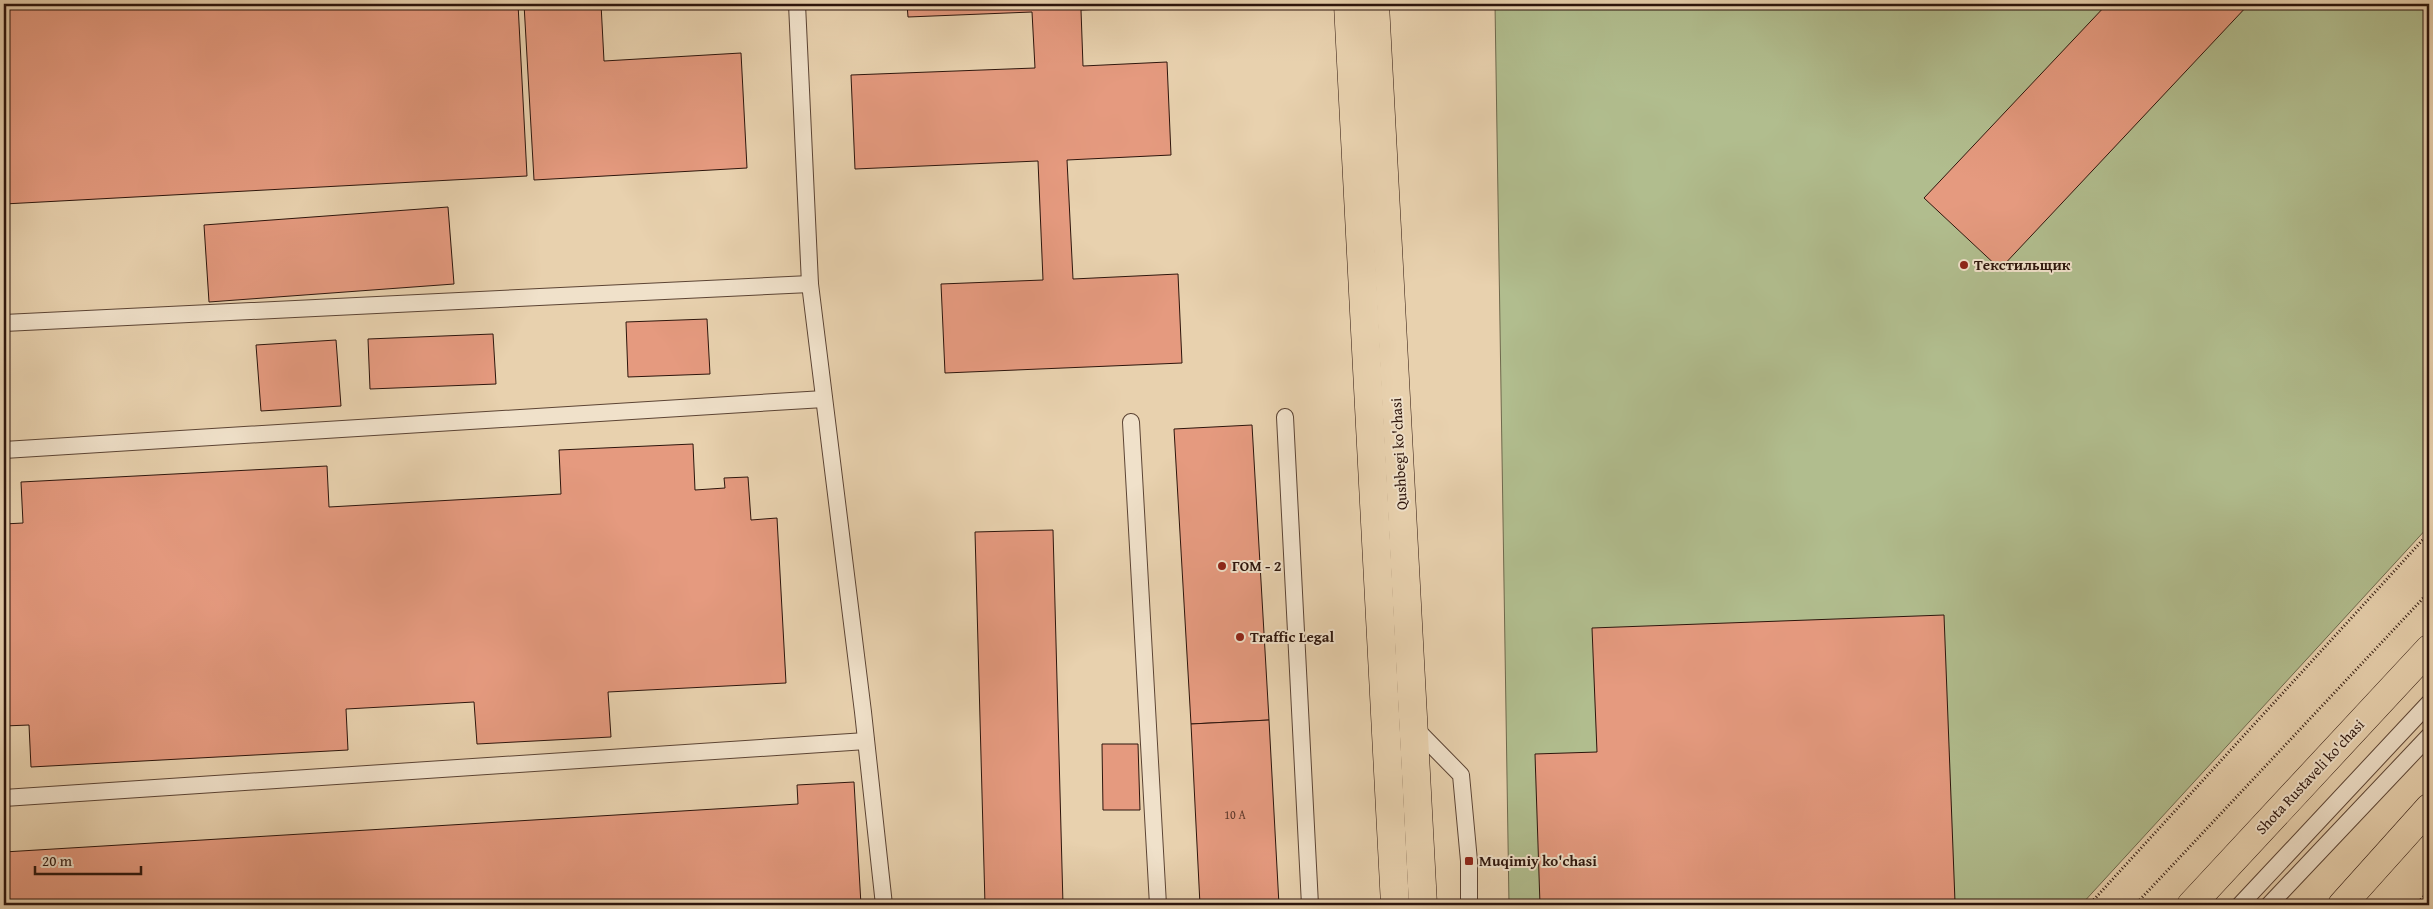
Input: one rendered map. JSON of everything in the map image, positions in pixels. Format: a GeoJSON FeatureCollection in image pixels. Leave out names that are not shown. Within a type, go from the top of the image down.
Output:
{"type":"FeatureCollection","features":[{"type":"Feature","properties":{"kind":"main road","name":"Qushbegi ko'chasi"},"geometry":{"type":"LineString","coordinates":[[1348,4],[1395,905]]}},
{"type":"Feature","properties":{"kind":"main road","name":"Qushbegi ko'chasi"},"geometry":{"type":"LineString","coordinates":[[1374,4],[1423,905]]}},
{"type":"Feature","properties":{"kind":"main road","name":"Shota Rustaveli ko'chasi"},"geometry":{"type":"LineString","coordinates":[[2191,905],[2429,649]]}},
{"type":"Feature","properties":{"kind":"main road"},"geometry":{"type":"LineString","coordinates":[[2342,905],[2429,808]]}},
{"type":"Feature","properties":{"kind":"lane"},"geometry":{"type":"LineString","coordinates":[[797,4],[810,284],[866,741],[884,905]]}},
{"type":"Feature","properties":{"kind":"lane"},"geometry":{"type":"LineString","coordinates":[[4,323],[810,284]]}},
{"type":"Feature","properties":{"kind":"lane"},"geometry":{"type":"LineString","coordinates":[[4,450],[824,399]]}},
{"type":"Feature","properties":{"kind":"lane"},"geometry":{"type":"LineString","coordinates":[[1285,417],[1310,905]]}},
{"type":"Feature","properties":{"kind":"lane"},"geometry":{"type":"LineString","coordinates":[[1131,422],[1158,905]]}},
{"type":"Feature","properties":{"kind":"lane"},"geometry":{"type":"LineString","coordinates":[[2240,905],[2429,703]]}},
{"type":"Feature","properties":{"kind":"lane"},"geometry":{"type":"LineString","coordinates":[[1413,726],[1460,775],[1469,861],[1469,905]]}},
{"type":"Feature","properties":{"kind":"lane"},"geometry":{"type":"LineString","coordinates":[[2269,905],[2429,736]]}},
{"type":"Feature","properties":{"kind":"lane"},"geometry":{"type":"LineString","coordinates":[[4,798],[866,741]]}},
{"type":"Feature","properties":{"kind":"path"},"geometry":{"type":"LineString","coordinates":[[2089,905],[2429,533]]}},
{"type":"Feature","properties":{"kind":"path"},"geometry":{"type":"LineString","coordinates":[[2135,905],[2429,592]]}},
{"type":"Feature","properties":{"kind":"path"},"geometry":{"type":"LineString","coordinates":[[2416,905],[2429,891]]}},
{"type":"Feature","properties":{"kind":"green space","name":"Текстильщик"},"geometry":{"type":"Polygon","coordinates":[[[1495,4],[2429,4],[2429,526],[2081,905],[1509,905],[1495,4]]]}},
{"type":"Feature","properties":{"kind":"building"},"geometry":{"type":"Polygon","coordinates":[[[4,4],[518,4],[527,176],[4,204],[4,4]]]}},
{"type":"Feature","properties":{"kind":"building"},"geometry":{"type":"Polygon","coordinates":[[[524,4],[601,4],[604,61],[741,53],[747,168],[534,180],[524,4]]]}},
{"type":"Feature","properties":{"kind":"building"},"geometry":{"type":"Polygon","coordinates":[[[907,4],[1164,4],[1164,6],[1081,10],[1083,66],[1167,62],[1171,155],[1067,160],[1073,279],[1178,274],[1182,363],[945,373],[941,284],[1043,280],[1038,161],[855,169],[851,75],[1035,68],[1032,12],[908,17],[907,4]]]}},
{"type":"Feature","properties":{"kind":"building"},"geometry":{"type":"Polygon","coordinates":[[[2107,4],[2249,4],[2000,269],[1924,198],[2107,4]]]}},
{"type":"Feature","properties":{"kind":"building"},"geometry":{"type":"Polygon","coordinates":[[[448,207],[454,284],[209,302],[204,225],[448,207]]]}},
{"type":"Feature","properties":{"kind":"building"},"geometry":{"type":"Polygon","coordinates":[[[707,319],[710,374],[628,377],[626,322],[707,319]]]}},
{"type":"Feature","properties":{"kind":"building"},"geometry":{"type":"Polygon","coordinates":[[[493,334],[496,384],[370,389],[368,339],[493,334]]]}},
{"type":"Feature","properties":{"kind":"building"},"geometry":{"type":"Polygon","coordinates":[[[336,340],[341,406],[261,411],[256,345],[336,340]]]}},
{"type":"Feature","properties":{"kind":"building"},"geometry":{"type":"Polygon","coordinates":[[[1252,425],[1269,720],[1191,724],[1174,429],[1252,425]]]}},
{"type":"Feature","properties":{"kind":"building"},"geometry":{"type":"Polygon","coordinates":[[[693,444],[695,490],[725,488],[724,478],[748,477],[751,520],[777,518],[786,683],[608,692],[611,737],[477,744],[474,702],[346,709],[348,750],[31,767],[29,725],[4,726],[4,524],[23,523],[21,482],[327,466],[329,507],[561,494],[559,450],[693,444]]]}},
{"type":"Feature","properties":{"kind":"building"},"geometry":{"type":"Polygon","coordinates":[[[1053,530],[1063,905],[985,905],[975,532],[1053,530]]]}},
{"type":"Feature","properties":{"kind":"building"},"geometry":{"type":"Polygon","coordinates":[[[1944,615],[1955,902],[1856,905],[1540,905],[1535,754],[1597,752],[1592,628],[1944,615]]]}},
{"type":"Feature","properties":{"kind":"building"},"geometry":{"type":"Polygon","coordinates":[[[1269,720],[1279,905],[1200,905],[1191,724],[1269,720]]]}},
{"type":"Feature","properties":{"kind":"building"},"geometry":{"type":"Polygon","coordinates":[[[1102,744],[1138,744],[1140,810],[1103,810],[1102,744]]]}},
{"type":"Feature","properties":{"kind":"building"},"geometry":{"type":"Polygon","coordinates":[[[854,782],[861,905],[4,905],[4,852],[798,804],[797,785],[854,782]]]}},
{"type":"Feature","properties":{"kind":"place","name":"Текстильщик"},"geometry":{"type":"Point","coordinates":[1964,265]}},
{"type":"Feature","properties":{"kind":"place","name":"ГОМ - 2"},"geometry":{"type":"Point","coordinates":[1222,566]}},
{"type":"Feature","properties":{"kind":"place","name":"Traffic Legal"},"geometry":{"type":"Point","coordinates":[1240,637]}},
{"type":"Feature","properties":{"kind":"place","name":"Muqimiy ko'chasi"},"geometry":{"type":"Point","coordinates":[1469,861]}}]}
